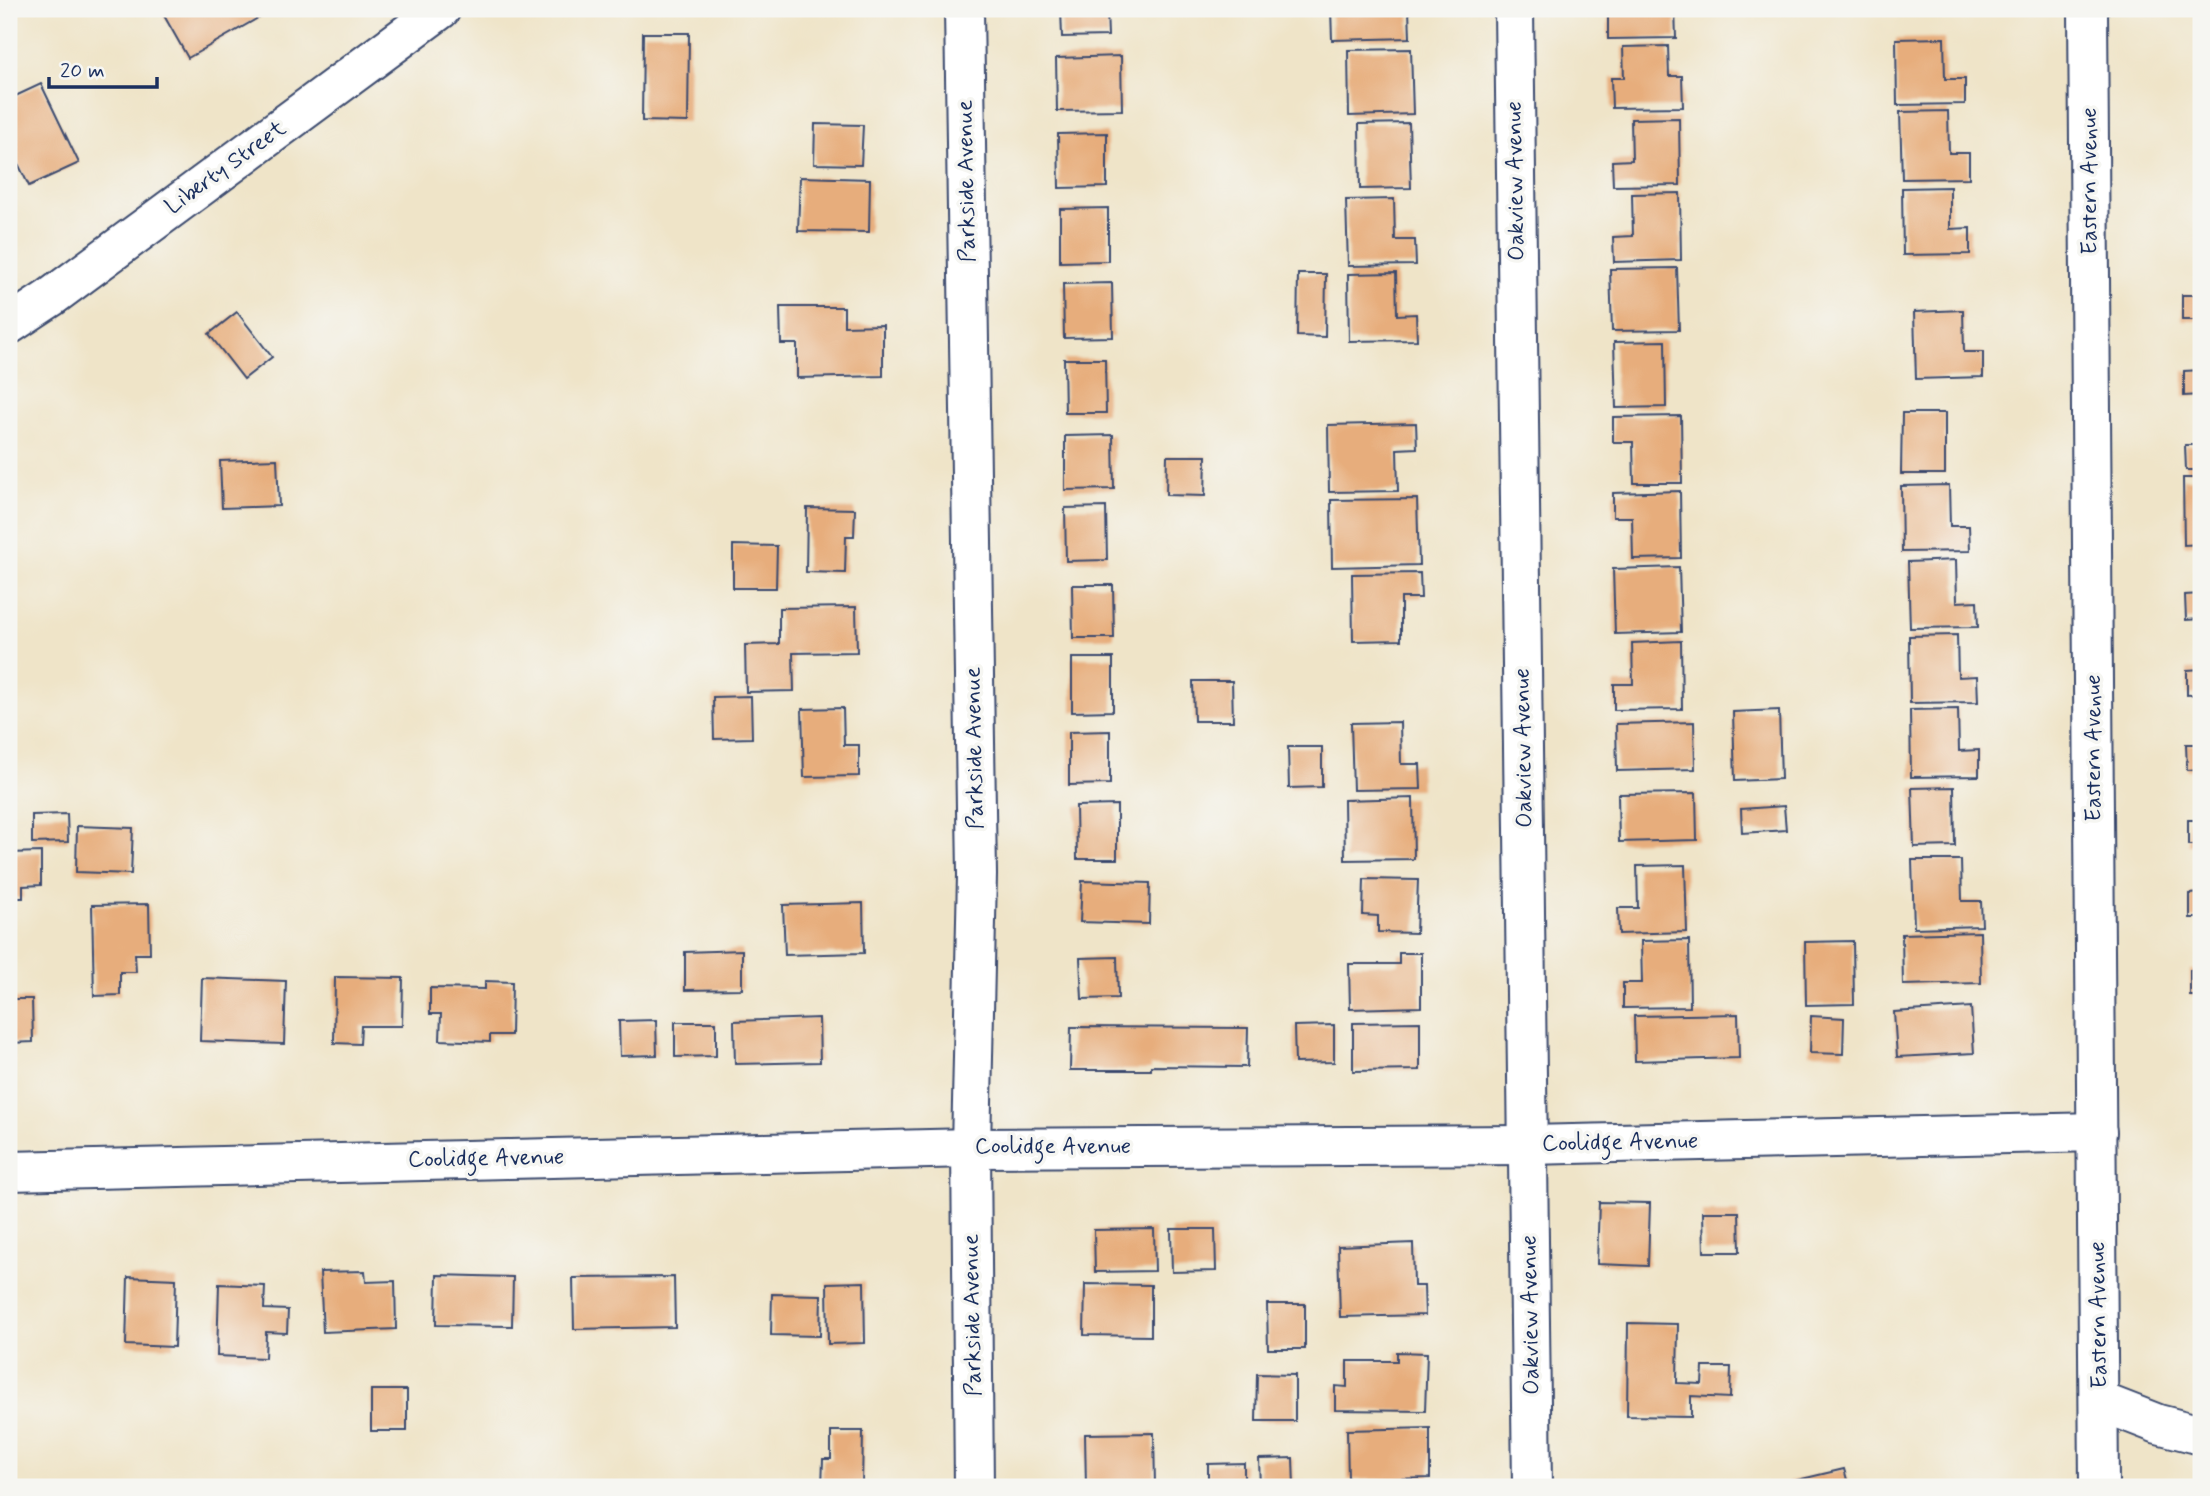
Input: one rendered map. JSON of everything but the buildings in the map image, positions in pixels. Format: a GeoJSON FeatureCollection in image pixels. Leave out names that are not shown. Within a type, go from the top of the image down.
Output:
{"type":"FeatureCollection","features":[{"type":"Feature","properties":{"kind":"street","name":"Liberty Street"},"geometry":{"type":"LineString","coordinates":[[9,325],[50,298],[441,9]]}},
{"type":"Feature","properties":{"kind":"street","name":"Parkside Avenue"},"geometry":{"type":"LineString","coordinates":[[964,9],[977,876],[971,1148],[974,1487]]}},
{"type":"Feature","properties":{"kind":"street","name":"Oakview Avenue"},"geometry":{"type":"LineString","coordinates":[[1514,9],[1532,1487]]}},
{"type":"Feature","properties":{"kind":"street","name":"Eastern Avenue"},"geometry":{"type":"LineString","coordinates":[[2088,9],[2099,1487]]}},
{"type":"Feature","properties":{"kind":"street","name":"Coolidge Avenue"},"geometry":{"type":"LineString","coordinates":[[9,1171],[971,1148],[1529,1145],[2097,1132]]}},
{"type":"Feature","properties":{"kind":"street"},"geometry":{"type":"LineString","coordinates":[[2099,1401],[2158,1424],[2201,1435]]}}]}
